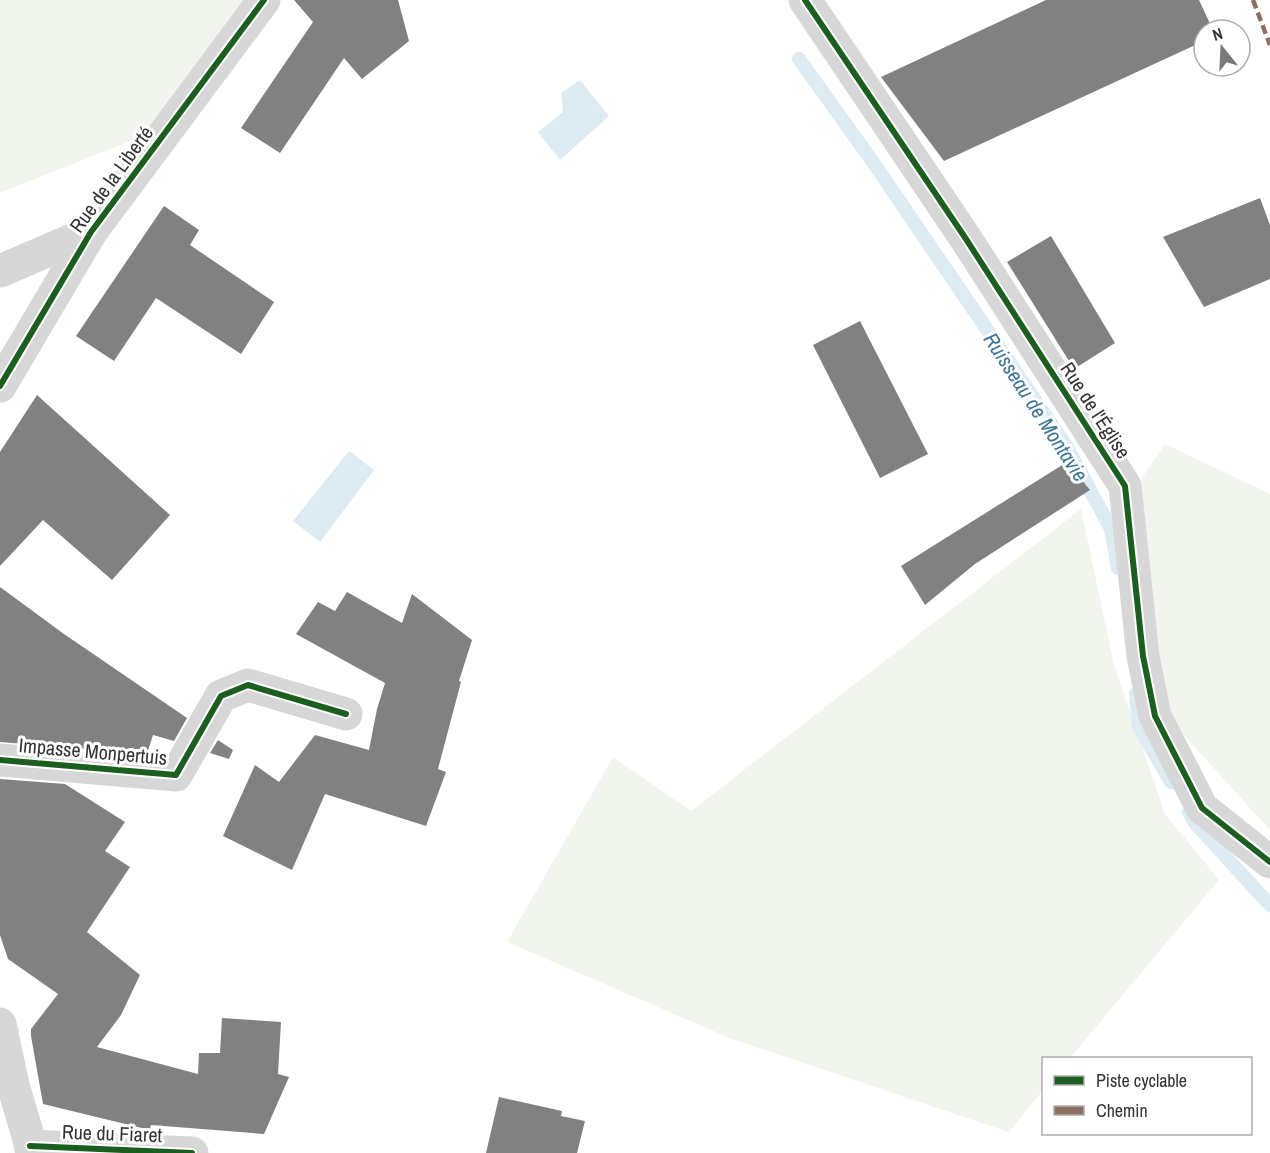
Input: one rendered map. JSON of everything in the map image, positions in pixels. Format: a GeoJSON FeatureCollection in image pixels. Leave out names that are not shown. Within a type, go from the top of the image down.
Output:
{"type":"FeatureCollection","features":[{"type":"Feature","properties":{"kind":"street","name":"Rue de la Liberté"},"geometry":{"type":"LineString","coordinates":[[0,386],[91,232],[264,0]]}},
{"type":"Feature","properties":{"kind":"street","name":"Rue de l'Église"},"geometry":{"type":"LineString","coordinates":[[805,0],[966,239],[1125,486],[1143,656],[1155,716],[1202,808],[1270,862]]}},
{"type":"Feature","properties":{"kind":"street"},"geometry":{"type":"LineString","coordinates":[[0,271],[91,232]]}},
{"type":"Feature","properties":{"kind":"street","name":"Impasse Monpertuis"},"geometry":{"type":"LineString","coordinates":[[0,760],[176,775],[221,696],[248,685],[346,714]]}},
{"type":"Feature","properties":{"kind":"street"},"geometry":{"type":"LineString","coordinates":[[0,1024],[13,1084],[32,1150]]}},
{"type":"Feature","properties":{"kind":"street","name":"Rue du Fiaret"},"geometry":{"type":"LineString","coordinates":[[32,1150],[192,1153]]}},
{"type":"Feature","properties":{"kind":"shaded area"},"geometry":{"type":"Polygon","coordinates":[[[0,0],[248,0],[158,130],[0,193],[0,0]]]}},
{"type":"Feature","properties":{"kind":"shaded area"},"geometry":{"type":"Polygon","coordinates":[[[580,80],[609,116],[560,160],[538,132],[563,112],[561,93],[580,80]]]}},
{"type":"Feature","properties":{"kind":"shaded area"},"geometry":{"type":"Polygon","coordinates":[[[1165,444],[1270,494],[1270,830],[1151,699],[1138,484],[1165,444]]]}},
{"type":"Feature","properties":{"kind":"shaded area"},"geometry":{"type":"Polygon","coordinates":[[[349,451],[374,470],[320,542],[293,521],[349,451]]]}},
{"type":"Feature","properties":{"kind":"shaded area"},"geometry":{"type":"Polygon","coordinates":[[[1081,509],[1114,665],[1165,814],[1219,880],[1071,1057],[1042,1057],[1042,1091],[1009,1132],[732,1039],[507,942],[613,757],[691,811],[1081,509]]]}},
{"type":"Feature","properties":{"kind":"building"},"geometry":{"type":"Polygon","coordinates":[[[294,0],[398,0],[409,41],[362,79],[344,58],[280,153],[241,128],[313,22],[294,0]]]}},
{"type":"Feature","properties":{"kind":"building"},"geometry":{"type":"Polygon","coordinates":[[[1046,0],[1199,0],[1207,18],[1192,18],[1192,47],[944,161],[881,77],[1046,0]]]}},
{"type":"Feature","properties":{"kind":"building"},"geometry":{"type":"Polygon","coordinates":[[[1260,198],[1270,225],[1270,279],[1204,307],[1163,237],[1260,198]]]}},
{"type":"Feature","properties":{"kind":"building"},"geometry":{"type":"Polygon","coordinates":[[[164,206],[199,230],[190,245],[274,302],[241,354],[156,298],[114,361],[76,336],[164,206]]]}},
{"type":"Feature","properties":{"kind":"building"},"geometry":{"type":"Polygon","coordinates":[[[1051,236],[1115,343],[1074,369],[1007,262],[1051,236]]]}},
{"type":"Feature","properties":{"kind":"building"},"geometry":{"type":"Polygon","coordinates":[[[860,321],[928,454],[880,478],[813,345],[860,321]]]}},
{"type":"Feature","properties":{"kind":"building"},"geometry":{"type":"Polygon","coordinates":[[[37,395],[170,515],[112,580],[43,520],[0,566],[0,452],[37,395]]]}},
{"type":"Feature","properties":{"kind":"building"},"geometry":{"type":"Polygon","coordinates":[[[1067,462],[1090,490],[975,564],[925,605],[901,566],[1067,462]]]}},
{"type":"Feature","properties":{"kind":"building"},"geometry":{"type":"Polygon","coordinates":[[[0,587],[187,718],[174,741],[153,735],[147,754],[0,742],[0,587]]]}},
{"type":"Feature","properties":{"kind":"building"},"geometry":{"type":"Polygon","coordinates":[[[347,592],[402,623],[412,594],[472,640],[459,681],[461,682],[438,769],[446,772],[426,826],[325,794],[292,870],[223,836],[255,765],[279,782],[315,735],[369,750],[385,683],[296,634],[318,602],[335,611],[347,592]]]}},
{"type":"Feature","properties":{"kind":"building"},"geometry":{"type":"Polygon","coordinates":[[[218,740],[233,750],[229,759],[210,753],[218,740]]]}},
{"type":"Feature","properties":{"kind":"building"},"geometry":{"type":"Polygon","coordinates":[[[0,779],[65,784],[125,822],[105,851],[130,867],[87,932],[140,975],[121,1015],[97,1047],[198,1074],[199,1053],[220,1053],[222,1018],[281,1022],[278,1074],[289,1077],[264,1134],[151,1125],[150,1130],[43,1104],[31,1029],[58,994],[8,959],[0,935],[0,779]]]}},
{"type":"Feature","properties":{"kind":"building"},"geometry":{"type":"Polygon","coordinates":[[[499,1097],[562,1111],[561,1116],[585,1121],[577,1153],[486,1153],[499,1097]]]}},
{"type":"Feature","properties":{"kind":"waterway","name":"Ruisseau de Montavie"},"geometry":{"type":"LineString","coordinates":[[799,59],[875,165],[1067,447],[1111,529],[1118,568]]}},
{"type":"Feature","properties":{"kind":"waterway","name":"Ruisseau de Montavie"},"geometry":{"type":"LineString","coordinates":[[1136,694],[1139,727],[1171,782]]}},
{"type":"Feature","properties":{"kind":"waterway","name":"Ruisseau de Montavie"},"geometry":{"type":"LineString","coordinates":[[1189,812],[1195,823],[1270,905]]}},
{"type":"Feature","properties":{"kind":"marked path"},"geometry":{"type":"LineString","coordinates":[[1253,0],[1270,45]]}},
{"type":"Feature","properties":{"kind":"cycle path"},"geometry":{"type":"LineString","coordinates":[[0,386],[91,232],[264,0]]}},
{"type":"Feature","properties":{"kind":"cycle path"},"geometry":{"type":"LineString","coordinates":[[805,0],[966,239],[1125,486],[1143,656],[1155,716],[1202,808],[1270,862]]}},
{"type":"Feature","properties":{"kind":"cycle path"},"geometry":{"type":"LineString","coordinates":[[0,760],[176,775],[221,696],[248,685],[346,714]]}},
{"type":"Feature","properties":{"kind":"cycle path"},"geometry":{"type":"LineString","coordinates":[[30,1146],[192,1153]]}}]}
